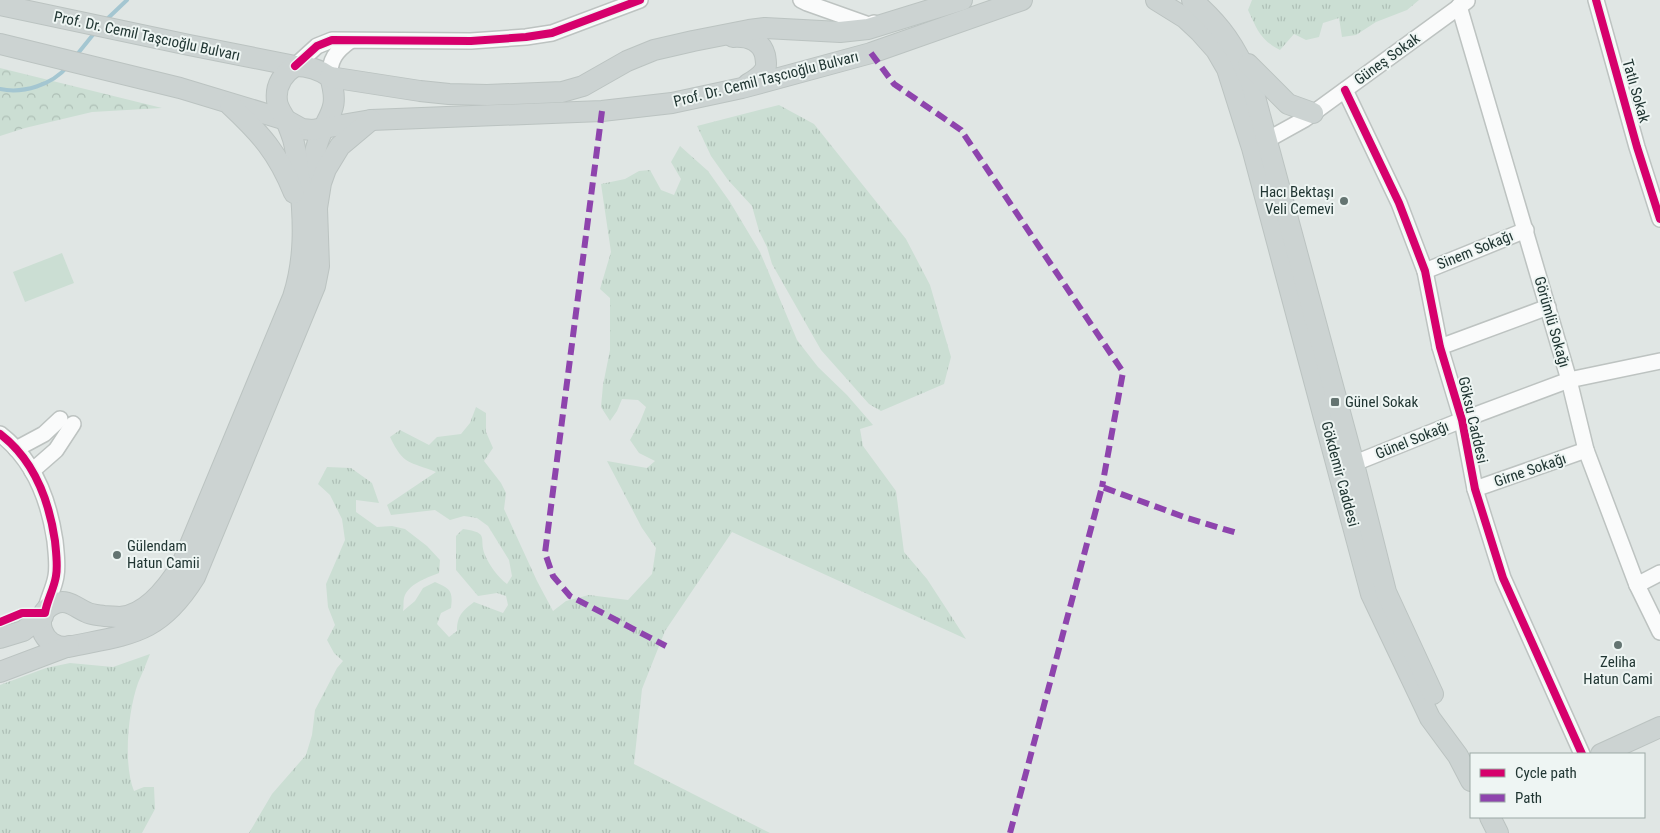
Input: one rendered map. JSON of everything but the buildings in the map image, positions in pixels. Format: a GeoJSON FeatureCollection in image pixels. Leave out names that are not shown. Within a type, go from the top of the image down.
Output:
{"type":"FeatureCollection","features":[{"type":"Feature","properties":{"kind":"main road","name":"Prof. Dr. Cemil Taşcıoğlu Bulvarı"},"geometry":{"type":"LineString","coordinates":[[322,128],[371,120],[602,111],[672,103],[742,88],[871,54],[1022,0]]}},
{"type":"Feature","properties":{"kind":"main road"},"geometry":{"type":"LineString","coordinates":[[1156,0],[1185,18],[1216,50],[1227,69],[1260,143]]}},
{"type":"Feature","properties":{"kind":"main road"},"geometry":{"type":"LineString","coordinates":[[1192,0],[1223,31],[1238,54],[1251,82],[1260,143]]}},
{"type":"Feature","properties":{"kind":"main road","name":"Prof. Dr. Cemil Taşcıoğlu Bulvarı"},"geometry":{"type":"LineString","coordinates":[[330,77],[420,92],[449,94],[486,95],[562,92],[583,86],[627,61],[654,50],[693,41],[765,28],[840,32],[868,30],[959,1]]}},
{"type":"Feature","properties":{"kind":"main road","name":"Prof. Dr. Cemil Taşcıoğlu Bulvarı"},"geometry":{"type":"LineString","coordinates":[[0,4],[188,46],[295,66]]}},
{"type":"Feature","properties":{"kind":"main road"},"geometry":{"type":"LineString","coordinates":[[693,41],[747,37],[755,40],[760,45],[766,58],[766,67],[759,76],[742,88]]}},
{"type":"Feature","properties":{"kind":"main road"},"geometry":{"type":"LineString","coordinates":[[0,44],[180,88],[286,120],[302,129],[322,128]]}},
{"type":"Feature","properties":{"kind":"main road"},"geometry":{"type":"LineString","coordinates":[[1238,54],[1288,104],[1313,113]]}},
{"type":"Feature","properties":{"kind":"main road"},"geometry":{"type":"LineString","coordinates":[[0,638],[23,630],[44,615],[55,604],[61,602],[74,605],[94,615],[120,617],[136,613],[155,600],[171,582],[182,564],[293,298],[298,280],[303,237],[309,209],[316,147],[322,128],[332,114],[334,103],[330,77],[316,68],[295,66],[286,72],[280,81],[277,91],[278,106],[293,138],[309,209],[320,266],[315,286],[195,577],[185,593],[169,611],[138,632],[61,647],[49,642],[42,630],[44,615]]}},
{"type":"Feature","properties":{"kind":"main road"},"geometry":{"type":"LineString","coordinates":[[226,102],[259,133],[272,149],[309,209]]}},
{"type":"Feature","properties":{"kind":"main road"},"geometry":{"type":"LineString","coordinates":[[309,209],[326,169],[340,146],[371,120]]}},
{"type":"Feature","properties":{"kind":"main road","name":"Gökdemir Caddesi"},"geometry":{"type":"LineString","coordinates":[[1260,143],[1347,467],[1371,594],[1430,718],[1458,756],[1470,779]]}},
{"type":"Feature","properties":{"kind":"main road"},"geometry":{"type":"LineString","coordinates":[[0,672],[74,645],[80,640],[86,628],[84,615],[80,609]]}},
{"type":"Feature","properties":{"kind":"main road"},"geometry":{"type":"LineString","coordinates":[[1603,753],[1660,727]]}},
{"type":"Feature","properties":{"kind":"main road"},"geometry":{"type":"LineString","coordinates":[[1490,818],[1498,833]]}},
{"type":"Feature","properties":{"kind":"street"},"geometry":{"type":"LineString","coordinates":[[295,66],[317,46],[326,41],[471,41],[526,37],[561,30],[640,0]]}},
{"type":"Feature","properties":{"kind":"street"},"geometry":{"type":"LineString","coordinates":[[801,0],[807,4],[869,25],[959,1]]}},
{"type":"Feature","properties":{"kind":"street","name":"Tatlı Sokak"},"geometry":{"type":"LineString","coordinates":[[1596,0],[1660,219]]}},
{"type":"Feature","properties":{"kind":"street","name":"Güneş Sokak"},"geometry":{"type":"LineString","coordinates":[[1260,143],[1313,113],[1464,3]]}},
{"type":"Feature","properties":{"kind":"street","name":"Görümlü Sokağı"},"geometry":{"type":"LineString","coordinates":[[1464,3],[1569,380],[1586,450],[1637,585],[1660,632]]}},
{"type":"Feature","properties":{"kind":"street"},"geometry":{"type":"LineString","coordinates":[[330,77],[330,68],[334,55],[350,41]]}},
{"type":"Feature","properties":{"kind":"street","name":"Göksu Caddesi"},"geometry":{"type":"LineString","coordinates":[[1344,90],[1399,203],[1424,271],[1440,347],[1462,420],[1475,489],[1503,578],[1582,753]]}},
{"type":"Feature","properties":{"kind":"street","name":"Sinem Sokağı"},"geometry":{"type":"LineString","coordinates":[[1424,271],[1526,230]]}},
{"type":"Feature","properties":{"kind":"street"},"geometry":{"type":"LineString","coordinates":[[1440,347],[1548,307]]}},
{"type":"Feature","properties":{"kind":"street","name":"Günel Sokağı"},"geometry":{"type":"LineString","coordinates":[[1347,467],[1462,420],[1569,380],[1660,361]]}},
{"type":"Feature","properties":{"kind":"street"},"geometry":{"type":"LineString","coordinates":[[16,449],[66,422],[56,450],[32,471]]}},
{"type":"Feature","properties":{"kind":"street"},"geometry":{"type":"LineString","coordinates":[[0,434],[11,442],[32,471],[48,504],[56,550],[57,575],[44,615]]}},
{"type":"Feature","properties":{"kind":"street","name":"Girne Sokağı"},"geometry":{"type":"LineString","coordinates":[[1475,489],[1586,450]]}},
{"type":"Feature","properties":{"kind":"street"},"geometry":{"type":"LineString","coordinates":[[1637,585],[1660,573]]}},
{"type":"Feature","properties":{"kind":"street"},"geometry":{"type":"LineString","coordinates":[[57,575],[67,595],[80,609]]}},
{"type":"Feature","properties":{"kind":"green space"},"geometry":{"type":"Polygon","coordinates":[[[1252,0],[1419,0],[1407,10],[1376,22],[1356,35],[1342,37],[1339,18],[1323,23],[1319,37],[1306,40],[1294,34],[1280,50],[1263,38],[1257,28],[1248,10],[1252,0]]]}},
{"type":"Feature","properties":{"kind":"green space"},"geometry":{"type":"Polygon","coordinates":[[[0,68],[162,108],[92,112],[0,136],[0,68]]]}},
{"type":"Feature","properties":{"kind":"green space"},"geometry":{"type":"Polygon","coordinates":[[[779,105],[814,124],[906,239],[930,285],[951,357],[944,384],[881,411],[869,404],[821,350],[772,264],[767,247],[759,231],[752,206],[728,180],[711,156],[697,126],[779,105]]]}},
{"type":"Feature","properties":{"kind":"green space"},"geometry":{"type":"Polygon","coordinates":[[[680,146],[708,171],[730,202],[760,252],[797,340],[818,367],[847,395],[873,425],[860,429],[863,446],[896,491],[904,552],[927,579],[966,639],[732,532],[665,631],[642,689],[634,764],[770,833],[249,833],[272,794],[306,755],[312,735],[315,710],[337,668],[343,661],[334,653],[327,640],[335,625],[328,607],[326,584],[345,540],[342,519],[330,495],[318,484],[327,467],[351,468],[372,483],[379,503],[356,500],[356,512],[377,527],[392,526],[405,529],[427,546],[440,560],[439,573],[413,585],[406,593],[403,611],[415,601],[423,588],[435,582],[445,587],[451,594],[451,608],[441,613],[437,624],[449,637],[457,631],[461,614],[474,602],[503,613],[508,605],[506,596],[497,593],[478,596],[456,570],[456,536],[463,529],[477,532],[482,537],[483,549],[491,567],[507,584],[512,576],[509,560],[488,526],[477,518],[464,516],[450,520],[435,510],[391,515],[387,505],[436,472],[413,464],[399,453],[390,437],[400,430],[429,445],[437,437],[461,434],[470,423],[476,407],[486,413],[486,432],[493,448],[484,461],[501,483],[506,493],[504,509],[553,611],[566,601],[589,595],[628,600],[652,574],[656,548],[642,528],[607,461],[647,468],[655,461],[639,453],[630,440],[646,407],[638,400],[622,399],[610,421],[601,407],[610,350],[610,298],[600,289],[611,252],[601,184],[625,179],[639,171],[650,170],[661,190],[674,195],[681,179],[671,162],[680,146]]]}},
{"type":"Feature","properties":{"kind":"green space"},"geometry":{"type":"Polygon","coordinates":[[[62,253],[74,283],[25,302],[13,272],[62,253]]]}},
{"type":"Feature","properties":{"kind":"green space"},"geometry":{"type":"Polygon","coordinates":[[[150,654],[138,683],[129,722],[128,737],[129,767],[134,791],[144,787],[154,787],[155,809],[142,833],[0,833],[0,685],[46,668],[70,663],[113,667],[150,654]]]}},
{"type":"Feature","properties":{"kind":"waterway"},"geometry":{"type":"LineString","coordinates":[[106,20],[127,0]]}},
{"type":"Feature","properties":{"kind":"waterway"},"geometry":{"type":"LineString","coordinates":[[75,57],[96,31]]}},
{"type":"Feature","properties":{"kind":"waterway"},"geometry":{"type":"LineString","coordinates":[[0,89],[27,89],[46,83],[68,66]]}},
{"type":"Feature","properties":{"kind":"marked path"},"geometry":{"type":"LineString","coordinates":[[871,53],[894,84],[961,130],[1123,372],[1102,487]]}},
{"type":"Feature","properties":{"kind":"marked path"},"geometry":{"type":"LineString","coordinates":[[602,111],[545,553],[553,576],[570,596],[666,646]]}},
{"type":"Feature","properties":{"kind":"marked path"},"geometry":{"type":"LineString","coordinates":[[1010,833],[1102,487],[1187,518],[1237,533]]}},
{"type":"Feature","properties":{"kind":"cycle path"},"geometry":{"type":"LineString","coordinates":[[295,66],[317,46],[332,40],[471,41],[526,37],[552,33],[640,0]]}},
{"type":"Feature","properties":{"kind":"cycle path"},"geometry":{"type":"LineString","coordinates":[[1596,0],[1637,147],[1660,219]]}},
{"type":"Feature","properties":{"kind":"cycle path"},"geometry":{"type":"LineString","coordinates":[[1345,90],[1399,203],[1425,271],[1440,347],[1462,420],[1475,489],[1503,578],[1582,753]]}},
{"type":"Feature","properties":{"kind":"cycle path"},"geometry":{"type":"LineString","coordinates":[[0,434],[22,456],[38,482],[49,511],[57,559],[55,581],[45,613],[22,613],[0,622]]}},
{"type":"Feature","properties":{"kind":"place","name":"Hacı Bektaşı Veli Cemevi"},"geometry":{"type":"Point","coordinates":[1344,201]}},
{"type":"Feature","properties":{"kind":"place","name":"Günel Sokak"},"geometry":{"type":"Point","coordinates":[1335,402]}},
{"type":"Feature","properties":{"kind":"place","name":"Gülendam Hatun Camii"},"geometry":{"type":"Point","coordinates":[117,555]}},
{"type":"Feature","properties":{"kind":"place","name":"Zeliha Hatun Cami"},"geometry":{"type":"Point","coordinates":[1618,645]}}]}
